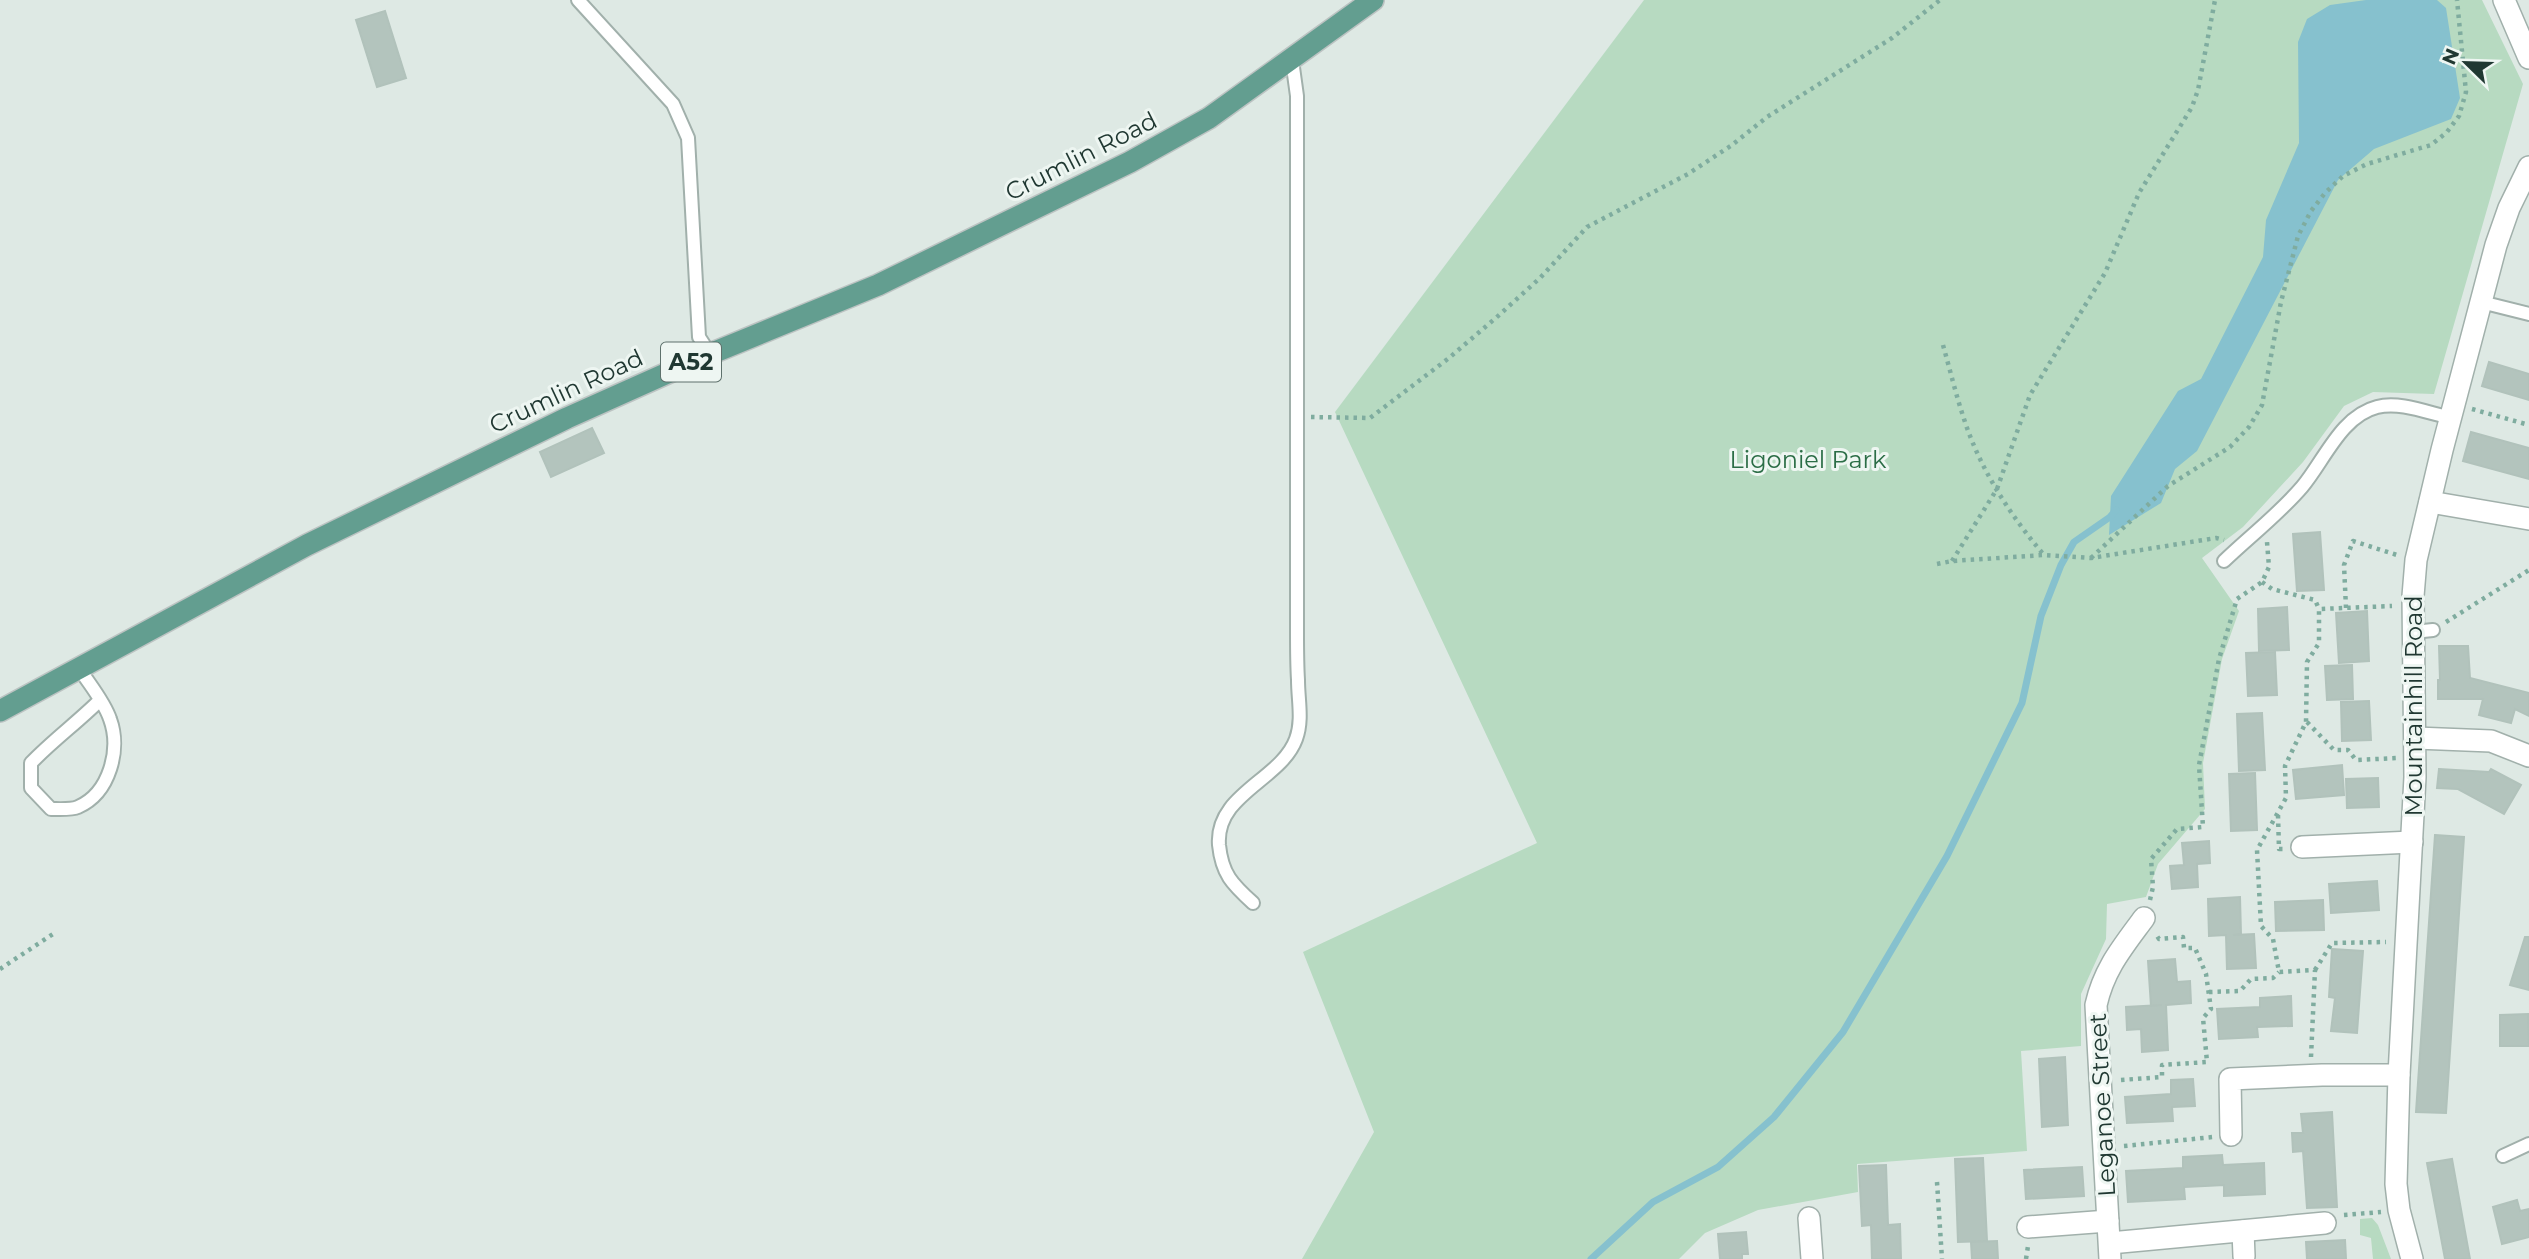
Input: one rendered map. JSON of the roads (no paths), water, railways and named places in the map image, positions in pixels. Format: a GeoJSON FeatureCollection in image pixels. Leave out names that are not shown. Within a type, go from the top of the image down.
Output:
{"type":"FeatureCollection","features":[{"type":"Feature","properties":{"kind":"main road","name":"Crumlin Road"},"geometry":{"type":"LineString","coordinates":[[0,711],[307,545],[567,418],[710,354],[877,285],[1130,162],[1209,118],[1373,0]]}},
{"type":"Feature","properties":{"kind":"street"},"geometry":{"type":"LineString","coordinates":[[2504,0],[2529,58]]}},
{"type":"Feature","properties":{"kind":"street","name":"Mountainhill Road"},"geometry":{"type":"LineString","coordinates":[[2412,1259],[2399,1210],[2396,1184],[2415,747],[2423,631],[2413,605],[2417,560],[2481,302],[2509,208],[2529,167]]}},
{"type":"Feature","properties":{"kind":"street"},"geometry":{"type":"LineString","coordinates":[[2430,502],[2529,519]]}},
{"type":"Feature","properties":{"kind":"street"},"geometry":{"type":"LineString","coordinates":[[2415,747],[2491,741],[2529,756]]}},
{"type":"Feature","properties":{"kind":"street"},"geometry":{"type":"LineString","coordinates":[[2302,847],[2412,842]]}},
{"type":"Feature","properties":{"kind":"street","name":"Leganoe Street"},"geometry":{"type":"LineString","coordinates":[[2110,1251],[2096,1005],[2101,984],[2110,965],[2144,918]]}},
{"type":"Feature","properties":{"kind":"street"},"geometry":{"type":"LineString","coordinates":[[2231,1135],[2230,1079],[2310,1075],[2399,1075]]}},
{"type":"Feature","properties":{"kind":"street"},"geometry":{"type":"LineString","coordinates":[[1809,1218],[1812,1259]]}},
{"type":"Feature","properties":{"kind":"street","name":"Leganoe Street"},"geometry":{"type":"LineString","coordinates":[[2028,1227],[2108,1222]]}},
{"type":"Feature","properties":{"kind":"street"},"geometry":{"type":"LineString","coordinates":[[2110,1251],[2243,1231],[2325,1223]]}},
{"type":"Feature","properties":{"kind":"street"},"geometry":{"type":"LineString","coordinates":[[2243,1231],[2244,1256]]}},
{"type":"Feature","properties":{"kind":"lane"},"geometry":{"type":"LineString","coordinates":[[578,0],[673,104],[688,138],[699,337],[710,354]]}},
{"type":"Feature","properties":{"kind":"lane"},"geometry":{"type":"LineString","coordinates":[[1253,903],[1230,881],[1221,861],[1219,839],[1226,814],[1231,807],[1288,755],[1297,737],[1300,714],[1297,631],[1297,96],[1292,60]]}},
{"type":"Feature","properties":{"kind":"lane"},"geometry":{"type":"LineString","coordinates":[[2481,302],[2529,314]]}},
{"type":"Feature","properties":{"kind":"lane"},"geometry":{"type":"LineString","coordinates":[[2224,561],[2265,526],[2302,487],[2347,425],[2362,412],[2380,406],[2453,411]]}},
{"type":"Feature","properties":{"kind":"lane"},"geometry":{"type":"LineString","coordinates":[[79,668],[100,700],[110,718],[116,743],[111,769],[97,792],[77,807],[51,809],[31,788],[32,763],[52,740],[100,700]]}},
{"type":"Feature","properties":{"kind":"lane"},"geometry":{"type":"LineString","coordinates":[[2503,1156],[2529,1144]]}},
{"type":"Feature","properties":{"kind":"water"},"geometry":{"type":"Polygon","coordinates":[[[2366,0],[2437,0],[2446,8],[2460,98],[2451,119],[2374,149],[2338,180],[2197,451],[2175,469],[2161,503],[2109,535],[2111,496],[2178,391],[2201,379],[2263,257],[2266,220],[2299,143],[2298,42],[2307,19],[2330,5],[2366,0]]]}},
{"type":"Feature","properties":{"kind":"waterway"},"geometry":{"type":"LineString","coordinates":[[1591,1259],[1653,1202],[1718,1167],[1774,1117],[1843,1032],[1947,856],[2022,703],[2041,616],[2061,565],[2074,542],[2116,510]]}},
{"type":"Feature","properties":{"kind":"park label","name":"Ligoniel Park"},"geometry":{"type":"Point","coordinates":[1808,459]}}]}
